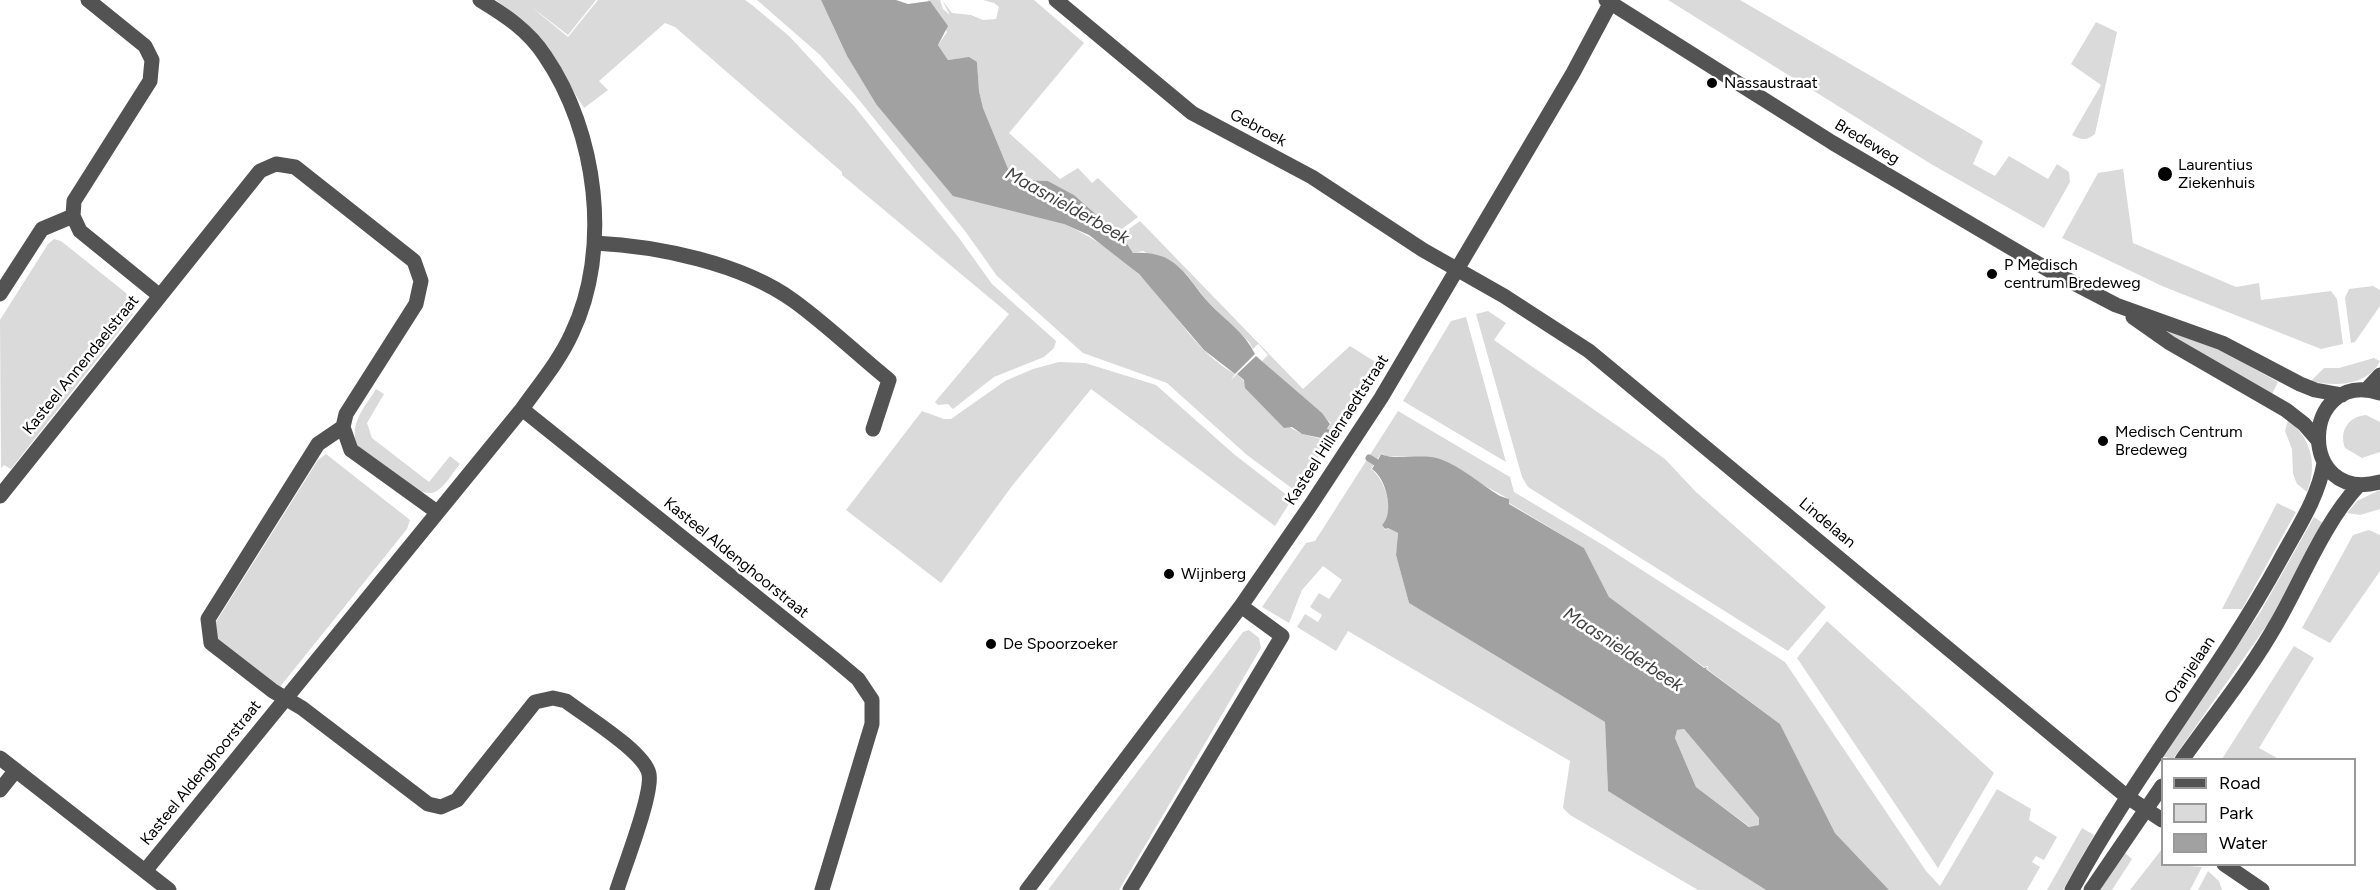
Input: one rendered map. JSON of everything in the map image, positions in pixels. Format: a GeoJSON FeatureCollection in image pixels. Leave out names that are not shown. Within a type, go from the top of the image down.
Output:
{"type":"FeatureCollection","features":[{"type":"Feature","properties":{"kind":"street"},"geometry":{"type":"LineString","coordinates":[[0,294],[42,229],[73,216],[74,201],[150,81],[152,60],[145,46],[88,0]]}},
{"type":"Feature","properties":{"kind":"street"},"geometry":{"type":"LineString","coordinates":[[480,0],[508,17],[545,55],[562,84],[576,119],[591,174],[595,243],[585,295],[572,333],[522,409]]}},
{"type":"Feature","properties":{"kind":"street","name":"Gebroek"},"geometry":{"type":"LineString","coordinates":[[1056,0],[1192,112],[1231,136],[1312,177],[1457,270]]}},
{"type":"Feature","properties":{"kind":"street"},"geometry":{"type":"LineString","coordinates":[[1457,270],[1574,73],[1610,1]]}},
{"type":"Feature","properties":{"kind":"street","name":"Bredeweg"},"geometry":{"type":"LineString","coordinates":[[1610,1],[1833,144],[2047,269],[2116,305],[2170,343],[2286,410],[2304,424],[2317,439]]}},
{"type":"Feature","properties":{"kind":"street","name":"Kasteel Annendaelstraat"},"geometry":{"type":"LineString","coordinates":[[3,486],[260,171],[276,164],[295,167],[414,261],[421,281],[416,304],[346,414],[343,427]]}},
{"type":"Feature","properties":{"kind":"street","name":"Kasteel Annendaelstraat"},"geometry":{"type":"LineString","coordinates":[[73,216],[80,231],[160,296]]}},
{"type":"Feature","properties":{"kind":"street"},"geometry":{"type":"LineString","coordinates":[[595,243],[637,245],[706,262],[757,280],[793,300],[889,380],[873,429]]}},
{"type":"Feature","properties":{"kind":"street","name":"Kasteel Hillenraedtstraat"},"geometry":{"type":"LineString","coordinates":[[1027,890],[1241,606],[1381,398],[1457,270]]}},
{"type":"Feature","properties":{"kind":"street","name":"Lindelaan"},"geometry":{"type":"LineString","coordinates":[[1457,270],[1504,296],[1589,351],[2126,796],[2161,819]]}},
{"type":"Feature","properties":{"kind":"street","name":"Bredeweg"},"geometry":{"type":"LineString","coordinates":[[2116,305],[2222,343],[2314,390],[2342,395]]}},
{"type":"Feature","properties":{"kind":"street"},"geometry":{"type":"LineString","coordinates":[[2380,375],[2373,391],[2342,395],[2323,413],[2317,439],[2324,463],[2345,481],[2359,485],[2380,482]]}},
{"type":"Feature","properties":{"kind":"street","name":"Kasteel Aldenghoorstraat"},"geometry":{"type":"LineString","coordinates":[[145,871],[522,409],[833,658],[858,679],[872,700],[872,724],[822,890]]}},
{"type":"Feature","properties":{"kind":"street"},"geometry":{"type":"LineString","coordinates":[[343,427],[351,450],[436,512]]}},
{"type":"Feature","properties":{"kind":"street","name":"Kasteel Aldenghoorstraat"},"geometry":{"type":"LineString","coordinates":[[285,698],[211,643],[207,619],[318,444],[343,427]]}},
{"type":"Feature","properties":{"kind":"street","name":"Oranjelaan"},"geometry":{"type":"LineString","coordinates":[[2072,890],[2126,796],[2255,605],[2313,500],[2324,463]]}},
{"type":"Feature","properties":{"kind":"street"},"geometry":{"type":"LineString","coordinates":[[2183,758],[2276,626],[2327,531],[2348,496],[2359,485]]}},
{"type":"Feature","properties":{"kind":"street"},"geometry":{"type":"LineString","coordinates":[[1130,890],[1282,636],[1241,606]]}},
{"type":"Feature","properties":{"kind":"street"},"geometry":{"type":"LineString","coordinates":[[285,698],[302,708],[428,804],[441,807],[457,800],[535,702],[553,698],[566,701],[641,758],[650,773],[648,792],[617,890]]}},
{"type":"Feature","properties":{"kind":"street"},"geometry":{"type":"LineString","coordinates":[[0,758],[169,890]]}},
{"type":"Feature","properties":{"kind":"street"},"geometry":{"type":"LineString","coordinates":[[0,790],[16,771]]}},
{"type":"Feature","properties":{"kind":"street"},"geometry":{"type":"LineString","coordinates":[[2091,890],[2161,789]]}},
{"type":"Feature","properties":{"kind":"street"},"geometry":{"type":"LineString","coordinates":[[2226,866],[2245,886],[2262,890]]}},
{"type":"Feature","properties":{"kind":"green space"},"geometry":{"type":"Polygon","coordinates":[[[496,0],[596,0],[568,35],[529,5],[568,37],[598,0],[745,0],[789,36],[854,106],[959,238],[992,284],[1056,341],[1054,348],[1044,357],[994,377],[953,409],[948,404],[938,405],[935,402],[1009,314],[842,175],[842,172],[675,27],[665,23],[599,81],[608,90],[584,108],[544,45],[520,20],[496,0]]]}},
{"type":"Feature","properties":{"kind":"green space"},"geometry":{"type":"Polygon","coordinates":[[[757,0],[821,0],[847,56],[876,104],[1120,258],[1140,275],[1199,345],[1222,366],[1235,374],[1231,380],[1237,374],[1291,428],[1302,434],[1321,439],[1331,423],[1262,361],[1268,355],[1258,344],[1253,349],[1249,342],[1208,302],[1186,274],[1143,251],[1133,253],[1124,239],[1074,195],[1048,181],[1017,180],[1011,176],[983,108],[977,62],[963,58],[948,60],[938,45],[947,32],[928,0],[940,0],[943,9],[950,15],[942,0],[952,13],[971,15],[983,20],[996,19],[999,7],[983,0],[1034,0],[1084,43],[1009,133],[1060,179],[1078,168],[1092,183],[1098,178],[1138,217],[1118,232],[1122,234],[1140,221],[1303,389],[1350,346],[1377,363],[1297,492],[1247,455],[1167,383],[1083,353],[997,276],[965,231],[855,95],[820,55],[757,0]]]}},
{"type":"Feature","properties":{"kind":"green space"},"geometry":{"type":"Polygon","coordinates":[[[1668,0],[1740,0],[1983,141],[1973,164],[1995,176],[2009,156],[2048,179],[2057,164],[2069,172],[2070,182],[2044,228],[1931,164],[1668,0]]]}},
{"type":"Feature","properties":{"kind":"green space"},"geometry":{"type":"Polygon","coordinates":[[[2096,22],[2117,32],[2095,134],[2081,139],[2072,135],[2101,85],[2071,64],[2096,22]]]}},
{"type":"Feature","properties":{"kind":"green space"},"geometry":{"type":"Polygon","coordinates":[[[2123,169],[2133,243],[2236,287],[2259,283],[2261,300],[2331,291],[2337,299],[2343,344],[2321,349],[2162,286],[2062,238],[2098,173],[2123,169]]]}},
{"type":"Feature","properties":{"kind":"green space"},"geometry":{"type":"Polygon","coordinates":[[[54,239],[61,241],[126,293],[130,302],[128,310],[133,314],[11,469],[4,465],[1,468],[0,320],[48,244],[54,239]]]}},
{"type":"Feature","properties":{"kind":"green space"},"geometry":{"type":"Polygon","coordinates":[[[2373,286],[2380,290],[2380,306],[2355,342],[2351,343],[2345,298],[2349,289],[2373,286]]]}},
{"type":"Feature","properties":{"kind":"green space"},"geometry":{"type":"Polygon","coordinates":[[[1488,311],[1506,323],[1494,340],[1665,459],[1696,492],[1826,607],[1788,651],[1528,487],[1522,477],[1476,314],[1488,311]]]}},
{"type":"Feature","properties":{"kind":"green space"},"geometry":{"type":"Polygon","coordinates":[[[1466,317],[1506,462],[1403,401],[1451,321],[1466,317]]]}},
{"type":"Feature","properties":{"kind":"green space"},"geometry":{"type":"Polygon","coordinates":[[[2166,329],[2214,346],[2278,382],[2272,394],[2164,332],[2166,329]]]}},
{"type":"Feature","properties":{"kind":"green space"},"geometry":{"type":"Polygon","coordinates":[[[2374,358],[2380,361],[2375,369],[2359,380],[2340,384],[2311,381],[2324,368],[2339,368],[2374,358]]]}},
{"type":"Feature","properties":{"kind":"green space"},"geometry":{"type":"Polygon","coordinates":[[[1059,362],[1085,363],[1156,385],[1235,455],[1292,499],[1275,526],[1091,389],[1012,486],[941,583],[846,510],[922,411],[944,419],[951,419],[1005,381],[1033,369],[1059,362]]]}},
{"type":"Feature","properties":{"kind":"green space"},"geometry":{"type":"Polygon","coordinates":[[[376,389],[384,394],[367,423],[372,438],[429,482],[450,456],[460,464],[439,490],[427,493],[406,484],[394,477],[357,445],[355,430],[357,422],[376,389]]]}},
{"type":"Feature","properties":{"kind":"green space"},"geometry":{"type":"Polygon","coordinates":[[[1398,411],[1510,477],[1514,492],[1603,545],[1785,662],[1926,871],[1940,886],[1997,789],[2031,809],[2029,820],[2057,837],[2044,860],[2036,856],[2032,862],[2040,867],[2027,890],[1889,890],[1835,833],[1780,724],[1707,669],[1708,666],[1704,667],[1609,597],[1584,548],[1509,503],[1509,499],[1434,458],[1386,456],[1381,453],[1377,460],[1381,463],[1380,465],[1375,463],[1371,469],[1381,480],[1387,496],[1388,513],[1382,525],[1385,530],[1388,528],[1398,533],[1396,555],[1409,603],[1605,722],[1608,791],[1766,890],[1698,890],[1570,815],[1563,808],[1570,761],[1348,631],[1336,651],[1297,627],[1305,614],[1318,622],[1322,615],[1310,607],[1319,593],[1329,599],[1342,580],[1323,566],[1302,590],[1289,623],[1262,607],[1306,543],[1315,541],[1398,411]]]}},
{"type":"Feature","properties":{"kind":"green space"},"geometry":{"type":"Polygon","coordinates":[[[2366,415],[2380,422],[2380,452],[2362,458],[2345,448],[2343,436],[2350,422],[2366,415]]]}},
{"type":"Feature","properties":{"kind":"green space"},"geometry":{"type":"Polygon","coordinates":[[[2288,420],[2302,435],[2310,452],[2312,471],[2307,492],[2297,484],[2293,474],[2292,449],[2285,431],[2288,420]]]}},
{"type":"Feature","properties":{"kind":"green space"},"geometry":{"type":"Polygon","coordinates":[[[326,454],[410,520],[407,529],[279,688],[217,642],[214,633],[216,622],[318,460],[326,454]]]}},
{"type":"Feature","properties":{"kind":"green space"},"geometry":{"type":"Polygon","coordinates":[[[2380,490],[2380,509],[2360,515],[2347,513],[2357,501],[2380,490]]]}},
{"type":"Feature","properties":{"kind":"green space"},"geometry":{"type":"Polygon","coordinates":[[[2277,503],[2296,512],[2242,609],[2222,609],[2277,503]]]}},
{"type":"Feature","properties":{"kind":"green space"},"geometry":{"type":"Polygon","coordinates":[[[2314,517],[2323,523],[2269,622],[2174,758],[2161,756],[2261,611],[2314,517]]]}},
{"type":"Feature","properties":{"kind":"green space"},"geometry":{"type":"Polygon","coordinates":[[[2369,530],[2380,535],[2380,571],[2330,643],[2302,628],[2353,535],[2369,530]]]}},
{"type":"Feature","properties":{"kind":"green space"},"geometry":{"type":"Polygon","coordinates":[[[1827,621],[1994,773],[1938,868],[1797,658],[1827,621]]]}},
{"type":"Feature","properties":{"kind":"green space"},"geometry":{"type":"Polygon","coordinates":[[[1249,630],[1259,638],[1261,648],[1119,890],[1048,890],[1243,632],[1249,630]]]}},
{"type":"Feature","properties":{"kind":"green space"},"geometry":{"type":"Polygon","coordinates":[[[2294,646],[2314,658],[2259,748],[2277,758],[2223,758],[2294,646]]]}},
{"type":"Feature","properties":{"kind":"green space"},"geometry":{"type":"Polygon","coordinates":[[[1684,729],[1759,818],[1759,825],[1750,827],[1696,787],[1675,738],[1677,730],[1684,729]]]}},
{"type":"Feature","properties":{"kind":"green space"},"geometry":{"type":"Polygon","coordinates":[[[2082,828],[2094,835],[2063,890],[2047,890],[2082,828]]]}},
{"type":"Feature","properties":{"kind":"green space"},"geometry":{"type":"Polygon","coordinates":[[[2161,850],[2161,866],[2202,867],[2190,890],[2130,890],[2161,850]]]}},
{"type":"Feature","properties":{"kind":"green space"},"geometry":{"type":"Polygon","coordinates":[[[2124,852],[2132,859],[2112,890],[2100,890],[2124,852]]]}},
{"type":"Feature","properties":{"kind":"green space"},"geometry":{"type":"Polygon","coordinates":[[[2208,871],[2219,881],[2222,890],[2198,890],[2208,871]]]}},
{"type":"Feature","properties":{"kind":"water"},"geometry":{"type":"Polygon","coordinates":[[[821,0],[896,0],[908,4],[930,1],[948,26],[938,45],[948,60],[969,57],[977,62],[983,108],[1011,176],[1017,180],[1048,181],[1074,195],[1124,239],[1133,253],[1164,257],[1178,266],[1209,303],[1240,333],[1255,354],[1235,374],[1204,350],[1139,274],[1089,235],[1064,224],[953,196],[876,104],[847,56],[821,0]]]}},
{"type":"Feature","properties":{"kind":"water"},"geometry":{"type":"Polygon","coordinates":[[[1256,356],[1322,413],[1330,424],[1321,438],[1302,434],[1292,427],[1284,428],[1245,388],[1244,380],[1237,374],[1256,356]]]}},
{"type":"Feature","properties":{"kind":"water"},"geometry":{"type":"Polygon","coordinates":[[[1381,454],[1393,457],[1433,457],[1448,462],[1500,496],[1509,499],[1509,504],[1584,548],[1609,597],[1704,668],[1707,667],[1706,669],[1780,724],[1835,833],[1889,890],[1766,890],[1608,791],[1605,722],[1409,603],[1396,555],[1398,533],[1388,528],[1385,529],[1382,525],[1386,520],[1388,504],[1385,488],[1377,473],[1372,469],[1375,464],[1384,466],[1378,460],[1381,454]],[[1684,729],[1677,730],[1675,738],[1696,787],[1749,827],[1759,825],[1759,818],[1684,729]]]}},
{"type":"Feature","properties":{"kind":"waterway","name":"Maasnielderbeek"},"geometry":{"type":"LineString","coordinates":[[1318,427],[1329,434]]}},
{"type":"Feature","properties":{"kind":"waterway","name":"Maasnielderbeek"},"geometry":{"type":"LineString","coordinates":[[1369,458],[1390,471]]}},
{"type":"Feature","properties":{"kind":"place","name":"Nassaustraat"},"geometry":{"type":"Point","coordinates":[1712,83]}},
{"type":"Feature","properties":{"kind":"place","name":"Laurentius Ziekenhuis"},"geometry":{"type":"Point","coordinates":[2165,174]}},
{"type":"Feature","properties":{"kind":"place","name":"P Medisch centrum Bredeweg"},"geometry":{"type":"Point","coordinates":[1992,274]}},
{"type":"Feature","properties":{"kind":"place","name":"Medisch Centrum Bredeweg"},"geometry":{"type":"Point","coordinates":[2103,441]}},
{"type":"Feature","properties":{"kind":"place","name":"Wijnberg"},"geometry":{"type":"Point","coordinates":[1169,574]}},
{"type":"Feature","properties":{"kind":"place","name":"De Spoorzoeker"},"geometry":{"type":"Point","coordinates":[991,644]}}]}
